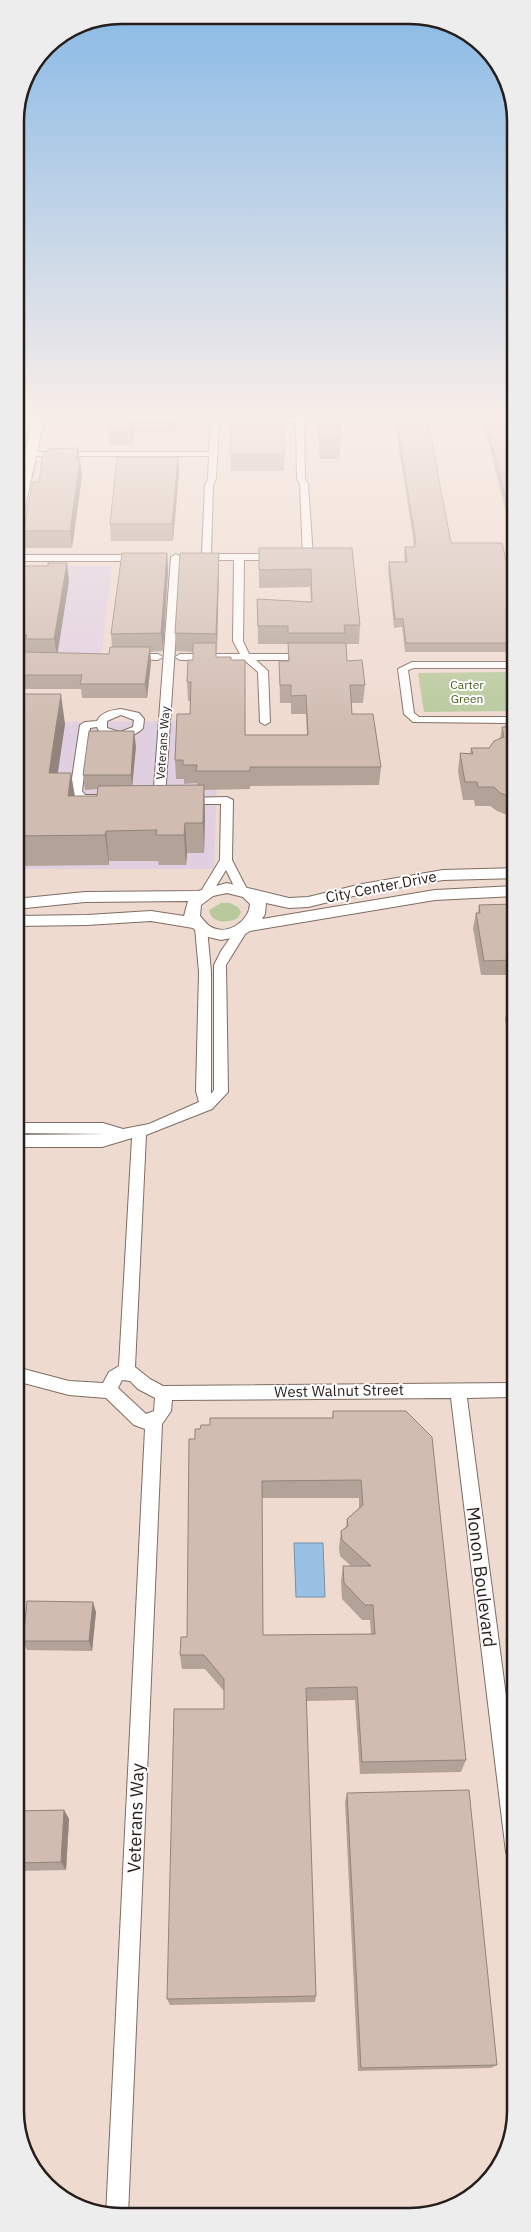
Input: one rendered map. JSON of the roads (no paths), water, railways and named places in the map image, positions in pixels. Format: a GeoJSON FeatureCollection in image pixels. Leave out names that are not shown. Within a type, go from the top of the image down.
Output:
{"type":"FeatureCollection","features":[{"type":"Feature","properties":{"kind":"street"},"geometry":{"type":"LineString","coordinates":[[208,521],[206,557],[303,557],[303,521]]}},
{"type":"Feature","properties":{"kind":"street","name":"Veterans Way"},"geometry":{"type":"LineString","coordinates":[[169,801],[152,723],[179,557],[206,557]]}},
{"type":"Feature","properties":{"kind":"street"},"geometry":{"type":"LineString","coordinates":[[239,557],[238,641],[246,657],[263,671],[265,722]]}},
{"type":"Feature","properties":{"kind":"street"},"geometry":{"type":"LineString","coordinates":[[24,558],[148,558]]}},
{"type":"Feature","properties":{"kind":"street"},"geometry":{"type":"LineString","coordinates":[[180,657],[322,656]]}},
{"type":"Feature","properties":{"kind":"street"},"geometry":{"type":"LineString","coordinates":[[120,657],[158,657]]}},
{"type":"Feature","properties":{"kind":"street"},"geometry":{"type":"LineString","coordinates":[[24,662],[51,662]]}},
{"type":"Feature","properties":{"kind":"street"},"geometry":{"type":"LineString","coordinates":[[507,665],[412,665],[404,669],[409,714],[417,720],[507,720]]}},
{"type":"Feature","properties":{"kind":"street"},"geometry":{"type":"LineString","coordinates":[[104,798],[82,798],[76,792],[85,725],[100,724],[107,716],[121,712],[134,715],[152,723]]}},
{"type":"Feature","properties":{"kind":"street"},"geometry":{"type":"LineString","coordinates":[[100,724],[106,732],[120,735],[134,732],[152,723]]}},
{"type":"Feature","properties":{"kind":"street"},"geometry":{"type":"LineString","coordinates":[[24,1141],[102,1141],[123,1134],[139,1132],[176,1119],[207,1105],[221,1092],[220,966],[225,954],[259,913],[255,900],[246,893],[226,860],[227,800],[144,801]]}},
{"type":"Feature","properties":{"kind":"street"},"geometry":{"type":"LineString","coordinates":[[207,1105],[203,1091],[205,972],[198,925],[191,911],[192,906],[203,894],[226,860]]}},
{"type":"Feature","properties":{"kind":"street","name":"City Center Drive"},"geometry":{"type":"LineString","coordinates":[[246,893],[289,903],[308,902],[362,889],[443,875],[507,873]]}},
{"type":"Feature","properties":{"kind":"street"},"geometry":{"type":"LineString","coordinates":[[24,903],[85,897],[203,894],[227,888],[246,893]]}},
{"type":"Feature","properties":{"kind":"street","name":"City Center Drive"},"geometry":{"type":"LineString","coordinates":[[246,929],[435,894],[507,892]]}},
{"type":"Feature","properties":{"kind":"street"},"geometry":{"type":"LineString","coordinates":[[24,921],[87,920],[151,916],[198,925],[220,934],[246,929]]}},
{"type":"Feature","properties":{"kind":"street"},"geometry":{"type":"LineString","coordinates":[[24,1128],[103,1128],[123,1134]]}},
{"type":"Feature","properties":{"kind":"street"},"geometry":{"type":"LineString","coordinates":[[127,1373],[139,1132]]}},
{"type":"Feature","properties":{"kind":"street"},"geometry":{"type":"LineString","coordinates":[[24,1376],[69,1388],[110,1391],[141,1421],[154,1420],[162,1413],[165,1406],[162,1393],[144,1384],[134,1374],[120,1373],[112,1379],[110,1391]]}},
{"type":"Feature","properties":{"kind":"street","name":"Monon Boulevard"},"geometry":{"type":"LineString","coordinates":[[458,1390],[507,1780]]}},
{"type":"Feature","properties":{"kind":"street","name":"West Walnut Street"},"geometry":{"type":"LineString","coordinates":[[162,1393],[507,1390]]}},
{"type":"Feature","properties":{"kind":"street","name":"Veterans Way"},"geometry":{"type":"LineString","coordinates":[[117,2208],[154,1420]]}},
{"type":"Feature","properties":{"kind":"water"},"geometry":{"type":"Polygon","coordinates":[[[294,1543],[323,1543],[325,1597],[296,1597],[294,1543]]]}},
{"type":"Feature","properties":{"kind":"park label","name":"Carter Green"},"geometry":{"type":"Point","coordinates":[467,692]}}]}
